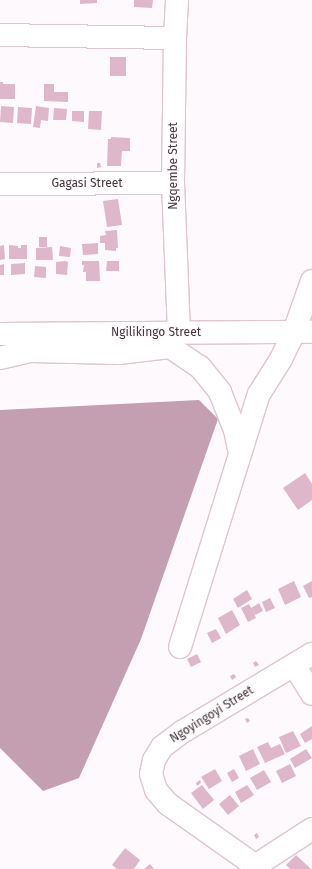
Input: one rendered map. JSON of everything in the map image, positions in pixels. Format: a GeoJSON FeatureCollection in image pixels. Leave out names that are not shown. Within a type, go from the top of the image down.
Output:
{"type":"FeatureCollection","features":[{"type":"Feature","properties":{"kind":"street","name":"Ngqembe Street"},"geometry":{"type":"LineString","coordinates":[[177,0],[173,183],[179,332]]}},
{"type":"Feature","properties":{"kind":"street"},"geometry":{"type":"LineString","coordinates":[[0,35],[175,38]]}},
{"type":"Feature","properties":{"kind":"street","name":"Gagasi Street"},"geometry":{"type":"LineString","coordinates":[[0,184],[173,183]]}},
{"type":"Feature","properties":{"kind":"street"},"geometry":{"type":"LineString","coordinates":[[180,647],[259,394],[281,359],[303,332],[312,281]]}},
{"type":"Feature","properties":{"kind":"street","name":"Ngilikingo Street"},"geometry":{"type":"LineString","coordinates":[[0,334],[303,332]]}},
{"type":"Feature","properties":{"kind":"street"},"geometry":{"type":"LineString","coordinates":[[0,358],[30,351],[119,353],[170,347],[200,367],[220,392],[235,430],[240,453]]}},
{"type":"Feature","properties":{"kind":"street"},"geometry":{"type":"LineString","coordinates":[[303,660],[312,694]]}},
{"type":"Feature","properties":{"kind":"street","name":"Ngoyingoyi Street"},"geometry":{"type":"LineString","coordinates":[[257,867],[168,804],[156,790],[151,774],[154,760],[162,747],[182,732],[303,660]]}},
{"type":"Feature","properties":{"kind":"street"},"geometry":{"type":"LineString","coordinates":[[257,867],[312,829]]}},
{"type":"Feature","properties":{"kind":"shaded area"},"geometry":{"type":"Polygon","coordinates":[[[199,400],[218,419],[141,639],[79,778],[43,791],[0,748],[0,410],[199,400]]]}},
{"type":"Feature","properties":{"kind":"building"},"geometry":{"type":"Polygon","coordinates":[[[80,0],[97,0],[97,3],[80,4],[80,0]]]}},
{"type":"Feature","properties":{"kind":"building"},"geometry":{"type":"Polygon","coordinates":[[[134,0],[153,0],[152,8],[134,7],[134,0]]]}},
{"type":"Feature","properties":{"kind":"building"},"geometry":{"type":"Polygon","coordinates":[[[110,57],[126,57],[126,76],[110,76],[110,57]]]}},
{"type":"Feature","properties":{"kind":"building"},"geometry":{"type":"Polygon","coordinates":[[[0,82],[3,82],[3,84],[15,84],[15,99],[0,99],[0,82]]]}},
{"type":"Feature","properties":{"kind":"building"},"geometry":{"type":"Polygon","coordinates":[[[44,84],[54,84],[54,92],[68,92],[68,102],[44,101],[44,84]]]}},
{"type":"Feature","properties":{"kind":"building"},"geometry":{"type":"Polygon","coordinates":[[[1,106],[14,107],[13,123],[0,122],[1,106]]]}},
{"type":"Feature","properties":{"kind":"building"},"geometry":{"type":"Polygon","coordinates":[[[36,106],[49,108],[48,121],[41,120],[40,128],[33,127],[36,106]]]}},
{"type":"Feature","properties":{"kind":"building"},"geometry":{"type":"Polygon","coordinates":[[[18,107],[32,108],[31,124],[17,123],[18,107]]]}},
{"type":"Feature","properties":{"kind":"building"},"geometry":{"type":"Polygon","coordinates":[[[54,108],[67,109],[66,120],[53,120],[54,108]]]}},
{"type":"Feature","properties":{"kind":"building"},"geometry":{"type":"Polygon","coordinates":[[[72,111],[84,111],[84,122],[72,121],[72,111]]]}},
{"type":"Feature","properties":{"kind":"building"},"geometry":{"type":"Polygon","coordinates":[[[89,111],[102,111],[101,130],[88,129],[89,111]]]}},
{"type":"Feature","properties":{"kind":"building"},"geometry":{"type":"Polygon","coordinates":[[[111,137],[130,138],[130,151],[122,151],[121,166],[107,166],[108,139],[111,139],[111,137]]]}},
{"type":"Feature","properties":{"kind":"building"},"geometry":{"type":"Polygon","coordinates":[[[97,163],[100,163],[101,167],[97,168],[97,163]]]}},
{"type":"Feature","properties":{"kind":"building"},"geometry":{"type":"Polygon","coordinates":[[[118,199],[122,225],[107,227],[103,201],[118,199]]]}},
{"type":"Feature","properties":{"kind":"building"},"geometry":{"type":"Polygon","coordinates":[[[117,230],[118,248],[116,248],[116,251],[105,250],[105,243],[100,243],[100,236],[106,235],[105,231],[117,230]]]}},
{"type":"Feature","properties":{"kind":"building"},"geometry":{"type":"Polygon","coordinates":[[[39,237],[47,237],[47,247],[39,247],[39,237]]]}},
{"type":"Feature","properties":{"kind":"building"},"geometry":{"type":"Polygon","coordinates":[[[98,243],[98,254],[83,255],[82,244],[98,243]]]}},
{"type":"Feature","properties":{"kind":"building"},"geometry":{"type":"Polygon","coordinates":[[[4,245],[5,259],[0,260],[0,246],[4,245]]]}},
{"type":"Feature","properties":{"kind":"building"},"geometry":{"type":"Polygon","coordinates":[[[9,245],[18,246],[18,248],[21,248],[21,245],[27,245],[27,259],[9,259],[9,245]]]}},
{"type":"Feature","properties":{"kind":"building"},"geometry":{"type":"Polygon","coordinates":[[[60,246],[71,248],[70,257],[59,256],[60,246]]]}},
{"type":"Feature","properties":{"kind":"building"},"geometry":{"type":"Polygon","coordinates":[[[52,247],[53,260],[36,260],[36,248],[52,247]]]}},
{"type":"Feature","properties":{"kind":"building"},"geometry":{"type":"Polygon","coordinates":[[[82,261],[99,261],[100,281],[86,281],[86,272],[83,272],[84,265],[82,265],[82,261]]]}},
{"type":"Feature","properties":{"kind":"building"},"geometry":{"type":"Polygon","coordinates":[[[107,261],[119,261],[119,271],[106,271],[107,261]]]}},
{"type":"Feature","properties":{"kind":"building"},"geometry":{"type":"Polygon","coordinates":[[[56,262],[68,262],[67,275],[56,274],[56,262]]]}},
{"type":"Feature","properties":{"kind":"building"},"geometry":{"type":"Polygon","coordinates":[[[25,263],[25,274],[11,275],[11,264],[25,263]]]}},
{"type":"Feature","properties":{"kind":"building"},"geometry":{"type":"Polygon","coordinates":[[[4,264],[4,275],[0,275],[0,265],[4,264]]]}},
{"type":"Feature","properties":{"kind":"building"},"geometry":{"type":"Polygon","coordinates":[[[35,266],[46,267],[46,278],[34,277],[35,266]]]}},
{"type":"Feature","properties":{"kind":"building"},"geometry":{"type":"Polygon","coordinates":[[[305,473],[312,484],[312,500],[298,510],[283,488],[305,473]]]}},
{"type":"Feature","properties":{"kind":"building"},"geometry":{"type":"Polygon","coordinates":[[[294,581],[301,597],[285,605],[278,589],[294,581]]]}},
{"type":"Feature","properties":{"kind":"building"},"geometry":{"type":"Polygon","coordinates":[[[312,581],[312,597],[309,598],[303,586],[312,581]]]}},
{"type":"Feature","properties":{"kind":"building"},"geometry":{"type":"Polygon","coordinates":[[[247,590],[252,599],[238,608],[233,599],[247,590]]]}},
{"type":"Feature","properties":{"kind":"building"},"geometry":{"type":"Polygon","coordinates":[[[270,598],[275,608],[266,612],[262,602],[270,598]]]}},
{"type":"Feature","properties":{"kind":"building"},"geometry":{"type":"Polygon","coordinates":[[[259,603],[263,611],[255,615],[252,609],[256,618],[248,622],[241,608],[249,604],[251,608],[259,603]]]}},
{"type":"Feature","properties":{"kind":"building"},"geometry":{"type":"Polygon","coordinates":[[[232,610],[240,625],[226,634],[218,618],[232,610]]]}},
{"type":"Feature","properties":{"kind":"building"},"geometry":{"type":"Polygon","coordinates":[[[216,629],[221,638],[212,643],[207,633],[216,629]]]}},
{"type":"Feature","properties":{"kind":"building"},"geometry":{"type":"Polygon","coordinates":[[[197,654],[201,662],[191,667],[187,659],[197,654]]]}},
{"type":"Feature","properties":{"kind":"building"},"geometry":{"type":"Polygon","coordinates":[[[256,661],[259,665],[255,667],[253,663],[256,661]]]}},
{"type":"Feature","properties":{"kind":"building"},"geometry":{"type":"Polygon","coordinates":[[[234,674],[236,677],[232,680],[230,676],[234,674]]]}},
{"type":"Feature","properties":{"kind":"building"},"geometry":{"type":"Polygon","coordinates":[[[248,718],[250,721],[247,723],[245,719],[248,718]]]}},
{"type":"Feature","properties":{"kind":"building"},"geometry":{"type":"Polygon","coordinates":[[[312,726],[312,739],[305,743],[300,734],[312,726]]]}},
{"type":"Feature","properties":{"kind":"building"},"geometry":{"type":"Polygon","coordinates":[[[293,731],[301,746],[286,753],[279,737],[293,731]]]}},
{"type":"Feature","properties":{"kind":"building"},"geometry":{"type":"Polygon","coordinates":[[[268,742],[271,748],[280,744],[285,754],[265,763],[257,747],[268,742]]]}},
{"type":"Feature","properties":{"kind":"building"},"geometry":{"type":"Polygon","coordinates":[[[253,749],[260,764],[246,771],[239,756],[253,749]]]}},
{"type":"Feature","properties":{"kind":"building"},"geometry":{"type":"Polygon","coordinates":[[[306,749],[312,758],[295,768],[290,759],[306,749]]]}},
{"type":"Feature","properties":{"kind":"building"},"geometry":{"type":"Polygon","coordinates":[[[290,764],[296,776],[282,783],[276,771],[290,764]]]}},
{"type":"Feature","properties":{"kind":"building"},"geometry":{"type":"Polygon","coordinates":[[[215,769],[222,781],[209,789],[201,777],[215,769]]]}},
{"type":"Feature","properties":{"kind":"building"},"geometry":{"type":"Polygon","coordinates":[[[234,769],[239,778],[232,782],[227,773],[234,769]]]}},
{"type":"Feature","properties":{"kind":"building"},"geometry":{"type":"Polygon","coordinates":[[[264,770],[271,782],[257,790],[250,778],[264,770]]]}},
{"type":"Feature","properties":{"kind":"building"},"geometry":{"type":"Polygon","coordinates":[[[200,780],[201,783],[197,786],[196,783],[200,780]]]}},
{"type":"Feature","properties":{"kind":"building"},"geometry":{"type":"Polygon","coordinates":[[[202,785],[214,800],[203,809],[191,793],[202,785]]]}},
{"type":"Feature","properties":{"kind":"building"},"geometry":{"type":"Polygon","coordinates":[[[247,785],[254,795],[241,803],[235,792],[247,785]]]}},
{"type":"Feature","properties":{"kind":"building"},"geometry":{"type":"Polygon","coordinates":[[[230,795],[239,806],[228,815],[219,804],[230,795]]]}},
{"type":"Feature","properties":{"kind":"building"},"geometry":{"type":"Polygon","coordinates":[[[257,833],[259,837],[256,839],[254,835],[257,833]]]}},
{"type":"Feature","properties":{"kind":"building"},"geometry":{"type":"Polygon","coordinates":[[[125,848],[140,860],[134,869],[117,869],[112,865],[125,848]]]}},
{"type":"Feature","properties":{"kind":"building"},"geometry":{"type":"Polygon","coordinates":[[[296,855],[311,869],[290,869],[286,865],[296,855]]]}},
{"type":"Feature","properties":{"kind":"building"},"geometry":{"type":"Polygon","coordinates":[[[150,864],[154,869],[144,869],[150,864]]]}}]}
